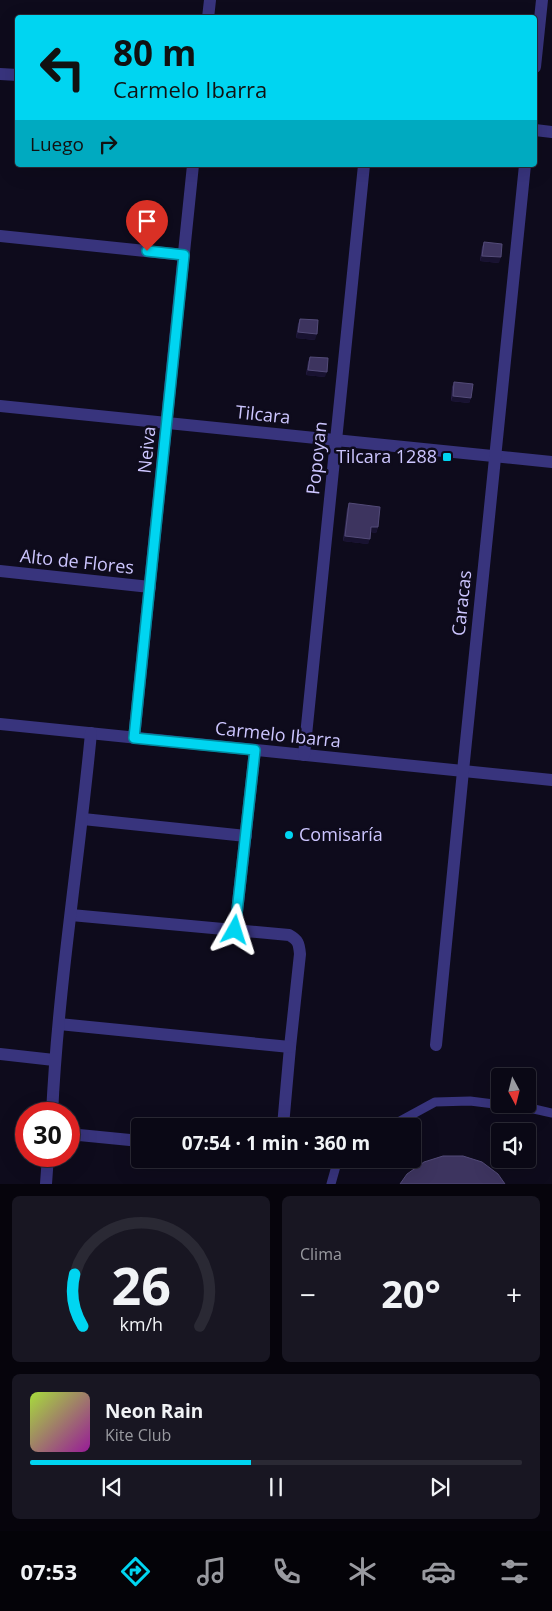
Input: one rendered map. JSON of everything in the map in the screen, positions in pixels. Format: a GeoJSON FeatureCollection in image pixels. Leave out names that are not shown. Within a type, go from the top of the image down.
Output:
{"type":"FeatureCollection","features":[{"type":"Feature","properties":{"kind":"street"},"geometry":{"type":"LineString","coordinates":[[208,15],[210,0]]}},
{"type":"Feature","properties":{"kind":"street"},"geometry":{"type":"LineString","coordinates":[[537,48],[542,0]]}},
{"type":"Feature","properties":{"kind":"street"},"geometry":{"type":"LineString","coordinates":[[0,74],[15,76]]}},
{"type":"Feature","properties":{"kind":"street"},"geometry":{"type":"LineString","coordinates":[[537,130],[552,132]]}},
{"type":"Feature","properties":{"kind":"street","name":"Neiva"},"geometry":{"type":"LineString","coordinates":[[134,738],[193,167]]}},
{"type":"Feature","properties":{"kind":"street","name":"Popoyan"},"geometry":{"type":"LineString","coordinates":[[304,755],[364,167]]}},
{"type":"Feature","properties":{"kind":"street","name":"Caracas"},"geometry":{"type":"LineString","coordinates":[[436,1045],[462,771],[525,167]]}},
{"type":"Feature","properties":{"kind":"street"},"geometry":{"type":"LineString","coordinates":[[0,236],[184,255]]}},
{"type":"Feature","properties":{"kind":"street","name":"Tilcara"},"geometry":{"type":"LineString","coordinates":[[0,406],[552,462]]}},
{"type":"Feature","properties":{"kind":"street","name":"Alto de Flores"},"geometry":{"type":"LineString","coordinates":[[0,571],[150,587]]}},
{"type":"Feature","properties":{"kind":"street","name":"Carmelo Ibarra"},"geometry":{"type":"LineString","coordinates":[[0,724],[552,780]]}},
{"type":"Feature","properties":{"kind":"street"},"geometry":{"type":"LineString","coordinates":[[52,1102],[54,1060],[83,819],[91,733]]}},
{"type":"Feature","properties":{"kind":"street"},"geometry":{"type":"LineString","coordinates":[[235,930],[255,750]]}},
{"type":"Feature","properties":{"kind":"street"},"geometry":{"type":"LineString","coordinates":[[83,819],[246,836]]}},
{"type":"Feature","properties":{"kind":"street"},"geometry":{"type":"LineString","coordinates":[[71,915],[288,934],[296,939],[299,944],[300,954],[284,1118]]}},
{"type":"Feature","properties":{"kind":"street"},"geometry":{"type":"LineString","coordinates":[[59,1024],[290,1047]]}},
{"type":"Feature","properties":{"kind":"street"},"geometry":{"type":"LineString","coordinates":[[0,1054],[54,1060]]}},
{"type":"Feature","properties":{"kind":"street"},"geometry":{"type":"LineString","coordinates":[[80,1135],[131,1140]]}},
{"type":"Feature","properties":{"kind":"street"},"geometry":{"type":"LineString","coordinates":[[46,1184],[47,1167]]}},
{"type":"Feature","properties":{"kind":"lane"},"geometry":{"type":"LineString","coordinates":[[406,1118],[435,1102],[470,1101],[552,1113]]}},
{"type":"Feature","properties":{"kind":"lane"},"geometry":{"type":"LineString","coordinates":[[331,1184],[335,1168]]}},
{"type":"Feature","properties":{"kind":"building"},"geometry":{"type":"Polygon","coordinates":[[[484,242],[502,244],[501,257],[482,256],[484,242]]]}},
{"type":"Feature","properties":{"kind":"building"},"geometry":{"type":"Polygon","coordinates":[[[300,319],[318,320],[317,334],[298,332],[300,319]]]}},
{"type":"Feature","properties":{"kind":"building"},"geometry":{"type":"Polygon","coordinates":[[[310,357],[328,358],[327,372],[308,370],[310,357]]]}},
{"type":"Feature","properties":{"kind":"building"},"geometry":{"type":"Polygon","coordinates":[[[454,382],[473,384],[471,398],[453,396],[454,382]]]}},
{"type":"Feature","properties":{"kind":"building"},"geometry":{"type":"Polygon","coordinates":[[[349,503],[380,507],[378,527],[371,527],[370,539],[345,536],[349,503]]]}},
{"type":"Feature","properties":{"kind":"building"},"geometry":{"type":"Polygon","coordinates":[[[443,1156],[463,1156],[482,1162],[498,1174],[505,1184],[400,1184],[407,1174],[416,1168],[421,1168],[421,1164],[443,1156]]]}},
{"type":"Feature","properties":{"kind":"place","name":"Tilcara 1288"},"geometry":{"type":"Point","coordinates":[447,457]}},
{"type":"Feature","properties":{"kind":"place","name":"Comisaría"},"geometry":{"type":"Point","coordinates":[289,835]}},
{"type":"Feature","properties":{"kind":"route"},"geometry":{"type":"LineString","coordinates":[[147,251],[184,255],[134,738],[255,750],[235,930]]}}]}
